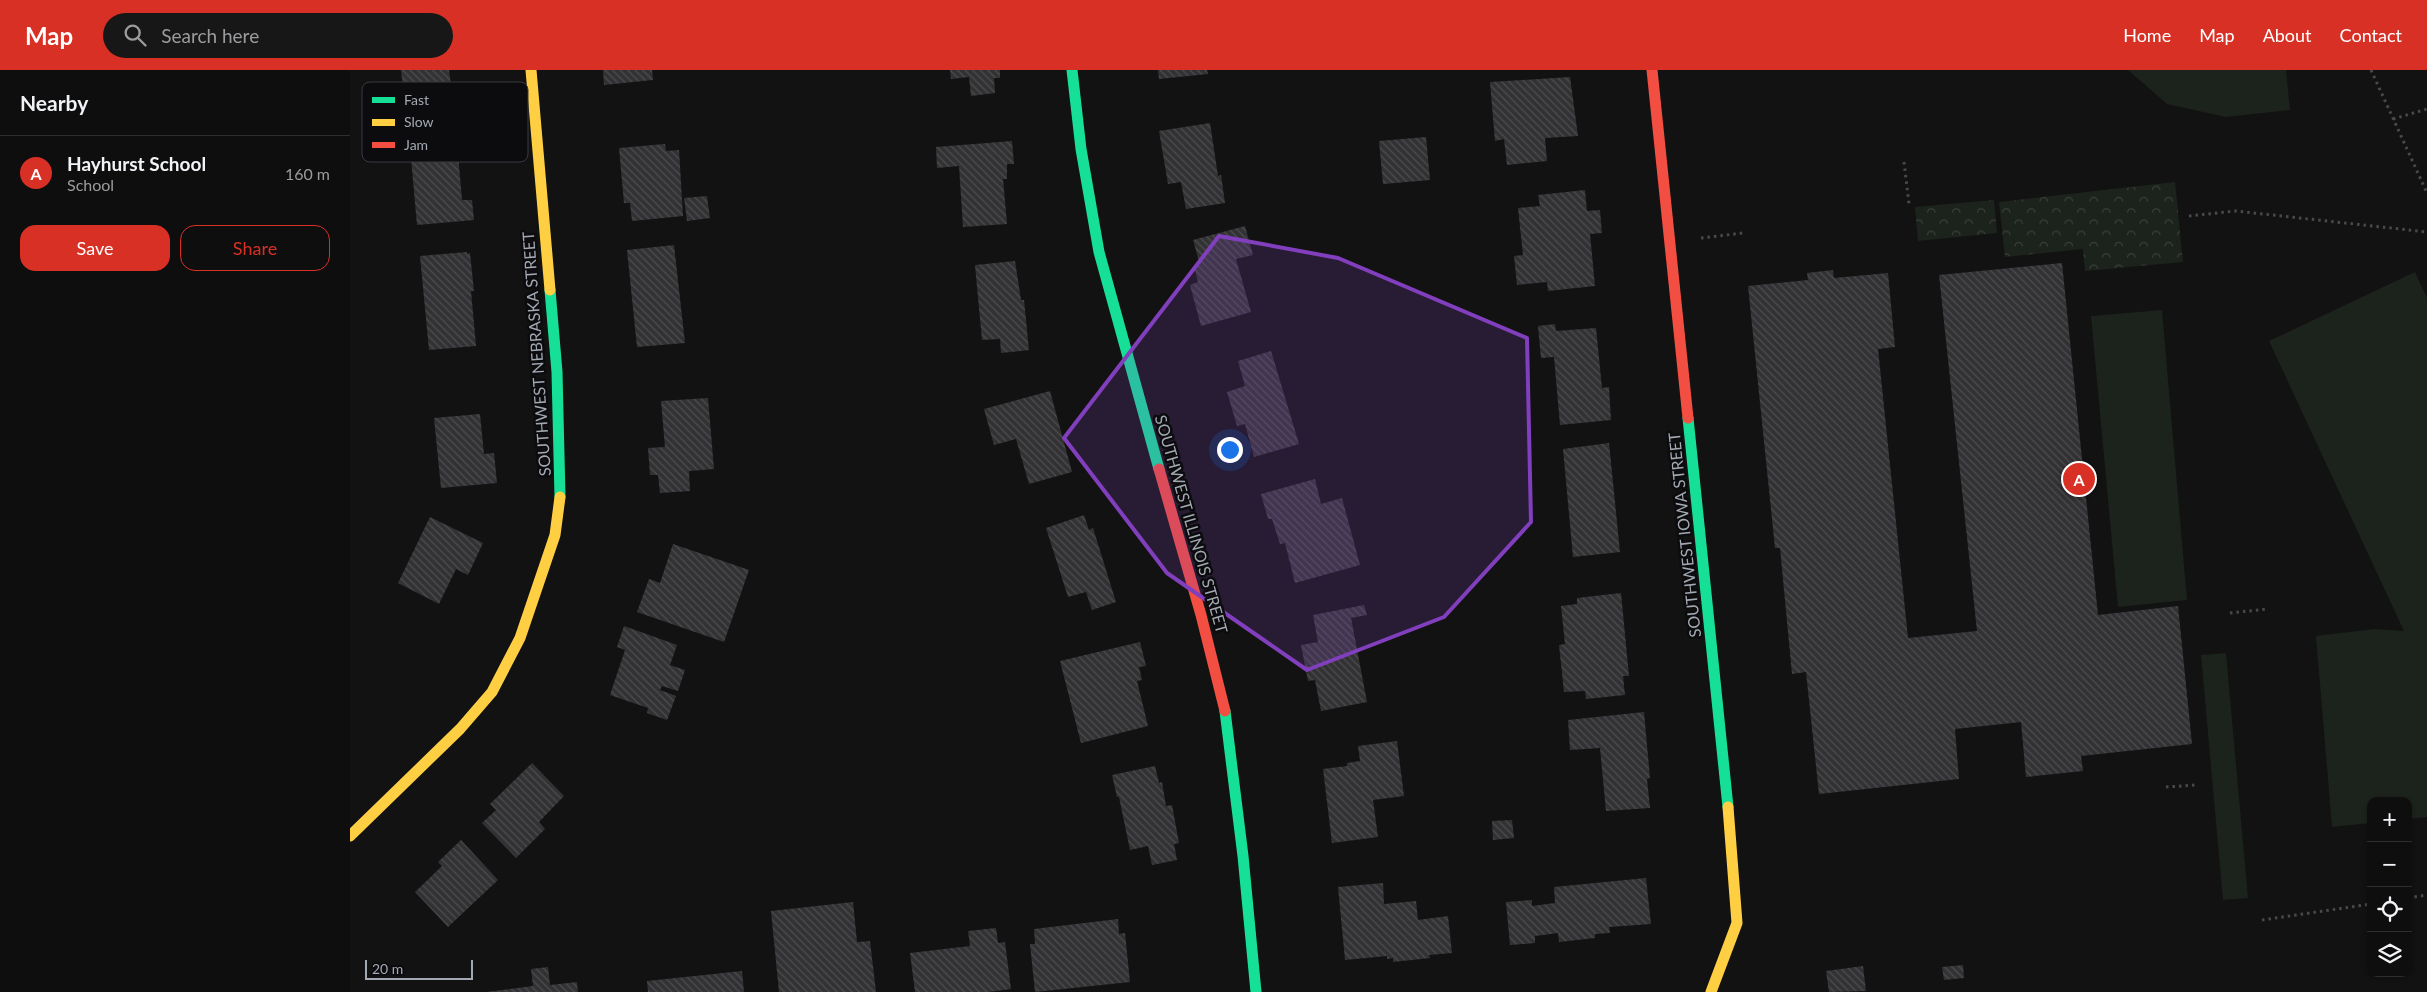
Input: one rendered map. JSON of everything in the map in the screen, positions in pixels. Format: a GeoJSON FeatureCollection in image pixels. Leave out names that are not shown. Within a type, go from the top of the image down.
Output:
{"type":"FeatureCollection","features":[{"type":"Feature","properties":{"kind":"street","name":"SOUTHWEST NEBRASKA STREET"},"geometry":{"type":"LineString","coordinates":[[350,836],[460,729],[492,692],[520,638],[555,535],[561,489],[557,372],[531,70]]}},
{"type":"Feature","properties":{"kind":"street","name":"SOUTHWEST ILLINOIS STREET"},"geometry":{"type":"LineString","coordinates":[[1072,70],[1081,150],[1099,252],[1112,305],[1201,615],[1226,716],[1242,846],[1256,992]]}},
{"type":"Feature","properties":{"kind":"street","name":"SOUTHWEST IOWA STREET"},"geometry":{"type":"LineString","coordinates":[[1652,70],[1728,804],[1737,923],[1711,992]]}},
{"type":"Feature","properties":{"kind":"path"},"geometry":{"type":"LineString","coordinates":[[2371,70],[2427,192]]}},
{"type":"Feature","properties":{"kind":"path"},"geometry":{"type":"LineString","coordinates":[[2393,119],[2427,109]]}},
{"type":"Feature","properties":{"kind":"path"},"geometry":{"type":"LineString","coordinates":[[1904,162],[1909,204]]}},
{"type":"Feature","properties":{"kind":"path"},"geometry":{"type":"LineString","coordinates":[[2189,216],[2236,211],[2427,232]]}},
{"type":"Feature","properties":{"kind":"path"},"geometry":{"type":"LineString","coordinates":[[2230,613],[2267,610]]}},
{"type":"Feature","properties":{"kind":"path"},"geometry":{"type":"LineString","coordinates":[[2166,787],[2196,785]]}},
{"type":"Feature","properties":{"kind":"path"},"geometry":{"type":"LineString","coordinates":[[2412,897],[2427,895]]}},
{"type":"Feature","properties":{"kind":"path"},"geometry":{"type":"LineString","coordinates":[[2262,920],[2367,905]]}},
{"type":"Feature","properties":{"kind":"highlighted area"},"geometry":{"type":"Polygon","coordinates":[[[1219,236],[1338,258],[1527,338],[1531,522],[1444,617],[1307,670],[1167,573],[1064,438],[1219,236]]]}},
{"type":"Feature","properties":{"kind":"green space"},"geometry":{"type":"Polygon","coordinates":[[[2128,70],[2286,70],[2290,110],[2226,117],[2167,104],[2128,70]]]}},
{"type":"Feature","properties":{"kind":"green space"},"geometry":{"type":"Polygon","coordinates":[[[2175,182],[2183,262],[2085,271],[2083,249],[2005,257],[1999,202],[2175,182]]]}},
{"type":"Feature","properties":{"kind":"green space"},"geometry":{"type":"Polygon","coordinates":[[[1994,200],[1997,233],[1918,241],[1915,207],[1994,200]]]}},
{"type":"Feature","properties":{"kind":"green space"},"geometry":{"type":"Polygon","coordinates":[[[2415,272],[2427,298],[2427,817],[2412,819],[2412,797],[2367,797],[2367,823],[2332,827],[2316,636],[2374,629],[2404,631],[2269,341],[2415,272]]]}},
{"type":"Feature","properties":{"kind":"green space"},"geometry":{"type":"Polygon","coordinates":[[[2162,310],[2187,600],[2118,607],[2091,316],[2162,310]]]}},
{"type":"Feature","properties":{"kind":"green space"},"geometry":{"type":"Polygon","coordinates":[[[2226,653],[2248,898],[2223,900],[2201,655],[2226,653]]]}},
{"type":"Feature","properties":{"kind":"building"},"geometry":{"type":"Polygon","coordinates":[[[401,70],[449,70],[451,82],[402,82],[401,70]]]}},
{"type":"Feature","properties":{"kind":"building"},"geometry":{"type":"Polygon","coordinates":[[[603,70],[652,70],[653,80],[604,85],[603,70]]]}},
{"type":"Feature","properties":{"kind":"building"},"geometry":{"type":"Polygon","coordinates":[[[950,70],[1000,70],[1000,78],[994,78],[995,93],[971,96],[969,77],[951,79],[950,70]]]}},
{"type":"Feature","properties":{"kind":"building"},"geometry":{"type":"Polygon","coordinates":[[[1158,70],[1207,70],[1208,74],[1159,79],[1158,70]]]}},
{"type":"Feature","properties":{"kind":"building"},"geometry":{"type":"Polygon","coordinates":[[[1570,77],[1578,136],[1545,138],[1547,161],[1507,165],[1504,139],[1495,141],[1490,82],[1570,77]]]}},
{"type":"Feature","properties":{"kind":"building"},"geometry":{"type":"Polygon","coordinates":[[[1210,123],[1218,176],[1221,175],[1225,203],[1186,209],[1181,182],[1168,184],[1159,131],[1210,123]]]}},
{"type":"Feature","properties":{"kind":"building"},"geometry":{"type":"Polygon","coordinates":[[[1426,137],[1430,180],[1383,184],[1379,141],[1426,137]]]}},
{"type":"Feature","properties":{"kind":"building"},"geometry":{"type":"Polygon","coordinates":[[[1012,141],[1014,164],[1007,164],[1007,179],[1003,179],[1007,224],[963,227],[959,166],[937,168],[936,147],[1012,141]]]}},
{"type":"Feature","properties":{"kind":"building"},"geometry":{"type":"Polygon","coordinates":[[[665,144],[666,151],[679,150],[683,216],[632,221],[630,203],[624,203],[619,148],[665,144]]]}},
{"type":"Feature","properties":{"kind":"building"},"geometry":{"type":"Polygon","coordinates":[[[411,162],[459,162],[462,200],[472,200],[474,220],[417,225],[411,162]]]}},
{"type":"Feature","properties":{"kind":"building"},"geometry":{"type":"Polygon","coordinates":[[[1585,190],[1587,211],[1600,210],[1602,233],[1590,234],[1595,286],[1548,291],[1547,282],[1517,285],[1514,256],[1523,255],[1518,208],[1540,206],[1538,195],[1585,190]]]}},
{"type":"Feature","properties":{"kind":"building"},"geometry":{"type":"Polygon","coordinates":[[[707,196],[710,218],[687,221],[684,198],[707,196]]]}},
{"type":"Feature","properties":{"kind":"building"},"geometry":{"type":"Polygon","coordinates":[[[1245,226],[1253,255],[1236,259],[1251,312],[1201,326],[1190,285],[1198,282],[1194,266],[1200,265],[1193,240],[1245,226]]]}},
{"type":"Feature","properties":{"kind":"building"},"geometry":{"type":"Polygon","coordinates":[[[674,245],[685,343],[637,347],[627,250],[674,245]]]}},
{"type":"Feature","properties":{"kind":"building"},"geometry":{"type":"Polygon","coordinates":[[[467,252],[467,254],[470,253],[474,291],[471,291],[476,346],[429,350],[420,256],[467,252]]]}},
{"type":"Feature","properties":{"kind":"building"},"geometry":{"type":"Polygon","coordinates":[[[1015,261],[1021,300],[1024,300],[1029,350],[1001,353],[1000,339],[982,340],[975,265],[1015,261]]]}},
{"type":"Feature","properties":{"kind":"building"},"geometry":{"type":"Polygon","coordinates":[[[2062,263],[2098,615],[2178,606],[2192,744],[2081,756],[2083,771],[2026,777],[2021,722],[1955,729],[1959,779],[1819,794],[1806,672],[1792,674],[1780,548],[1775,548],[1748,286],[1808,280],[1807,273],[1833,270],[1834,278],[1888,273],[1895,347],[1878,349],[1908,638],[1977,631],[1939,275],[2062,263]]]}},
{"type":"Feature","properties":{"kind":"building"},"geometry":{"type":"Polygon","coordinates":[[[1555,324],[1556,331],[1596,328],[1602,388],[1609,387],[1611,420],[1560,425],[1554,357],[1541,358],[1538,326],[1555,324]]]}},
{"type":"Feature","properties":{"kind":"building"},"geometry":{"type":"Polygon","coordinates":[[[1271,351],[1299,444],[1254,457],[1245,424],[1237,426],[1227,392],[1245,386],[1238,361],[1271,351]]]}},
{"type":"Feature","properties":{"kind":"building"},"geometry":{"type":"Polygon","coordinates":[[[1050,391],[1072,472],[1029,484],[1016,439],[994,445],[984,409],[1050,391]]]}},
{"type":"Feature","properties":{"kind":"building"},"geometry":{"type":"Polygon","coordinates":[[[708,398],[714,469],[689,471],[690,491],[660,493],[658,475],[650,475],[648,448],[665,447],[661,401],[708,398]]]}},
{"type":"Feature","properties":{"kind":"building"},"geometry":{"type":"Polygon","coordinates":[[[480,414],[484,454],[494,453],[497,483],[441,488],[434,418],[480,414]]]}},
{"type":"Feature","properties":{"kind":"building"},"geometry":{"type":"Polygon","coordinates":[[[1609,443],[1620,552],[1573,557],[1563,449],[1609,443]]]}},
{"type":"Feature","properties":{"kind":"building"},"geometry":{"type":"Polygon","coordinates":[[[1315,479],[1321,504],[1342,498],[1360,565],[1295,583],[1285,543],[1280,544],[1272,519],[1268,519],[1261,494],[1315,479]]]}},
{"type":"Feature","properties":{"kind":"building"},"geometry":{"type":"Polygon","coordinates":[[[1084,515],[1089,530],[1093,528],[1116,602],[1092,610],[1086,592],[1068,597],[1046,528],[1084,515]]]}},
{"type":"Feature","properties":{"kind":"building"},"geometry":{"type":"Polygon","coordinates":[[[430,517],[483,543],[468,575],[456,569],[439,604],[398,583],[430,517]]]}},
{"type":"Feature","properties":{"kind":"building"},"geometry":{"type":"Polygon","coordinates":[[[673,544],[749,570],[724,642],[637,612],[649,579],[660,583],[673,544]]]}},
{"type":"Feature","properties":{"kind":"building"},"geometry":{"type":"Polygon","coordinates":[[[1621,593],[1629,676],[1623,676],[1625,695],[1586,699],[1585,691],[1564,692],[1559,645],[1565,644],[1561,606],[1577,604],[1577,598],[1621,593]]]}},
{"type":"Feature","properties":{"kind":"building"},"geometry":{"type":"Polygon","coordinates":[[[1364,605],[1367,615],[1351,618],[1367,702],[1321,711],[1315,680],[1308,681],[1301,645],[1318,642],[1313,615],[1364,605]]]}},
{"type":"Feature","properties":{"kind":"building"},"geometry":{"type":"Polygon","coordinates":[[[624,626],[677,645],[670,665],[685,670],[678,691],[662,686],[660,690],[676,696],[667,720],[647,713],[648,708],[610,695],[625,650],[617,647],[624,626]]]}},
{"type":"Feature","properties":{"kind":"building"},"geometry":{"type":"Polygon","coordinates":[[[1140,642],[1146,666],[1139,667],[1142,680],[1137,681],[1148,726],[1081,743],[1060,661],[1140,642]]]}},
{"type":"Feature","properties":{"kind":"building"},"geometry":{"type":"Polygon","coordinates":[[[1644,712],[1650,778],[1647,779],[1650,808],[1606,811],[1600,748],[1570,750],[1568,720],[1644,712]]]}},
{"type":"Feature","properties":{"kind":"building"},"geometry":{"type":"Polygon","coordinates":[[[1397,741],[1404,796],[1373,800],[1378,837],[1332,843],[1323,769],[1347,766],[1347,763],[1360,761],[1358,746],[1397,741]]]}},
{"type":"Feature","properties":{"kind":"building"},"geometry":{"type":"Polygon","coordinates":[[[532,763],[564,796],[539,822],[545,829],[516,858],[482,823],[496,810],[490,804],[532,763]]]}},
{"type":"Feature","properties":{"kind":"building"},"geometry":{"type":"Polygon","coordinates":[[[1155,766],[1159,783],[1162,782],[1166,806],[1172,805],[1179,843],[1174,844],[1177,860],[1152,865],[1148,846],[1130,850],[1119,797],[1117,797],[1112,775],[1155,766]]]}},
{"type":"Feature","properties":{"kind":"building"},"geometry":{"type":"Polygon","coordinates":[[[1512,820],[1514,838],[1493,840],[1492,821],[1512,820]]]}},
{"type":"Feature","properties":{"kind":"building"},"geometry":{"type":"Polygon","coordinates":[[[461,840],[498,880],[448,927],[415,892],[442,866],[438,862],[461,840]]]}},
{"type":"Feature","properties":{"kind":"building"},"geometry":{"type":"Polygon","coordinates":[[[1646,878],[1651,924],[1609,927],[1610,933],[1595,934],[1595,938],[1559,942],[1558,933],[1535,936],[1535,943],[1510,945],[1506,902],[1532,900],[1532,906],[1555,903],[1554,887],[1646,878]]]}},
{"type":"Feature","properties":{"kind":"building"},"geometry":{"type":"Polygon","coordinates":[[[1383,883],[1384,904],[1416,901],[1418,920],[1448,916],[1452,953],[1429,955],[1430,958],[1393,962],[1393,958],[1387,959],[1387,956],[1345,960],[1338,887],[1383,883]]]}},
{"type":"Feature","properties":{"kind":"building"},"geometry":{"type":"Polygon","coordinates":[[[853,902],[857,942],[870,941],[876,992],[779,992],[771,911],[853,902]]]}},
{"type":"Feature","properties":{"kind":"building"},"geometry":{"type":"Polygon","coordinates":[[[1118,919],[1119,934],[1125,933],[1130,982],[1035,992],[1030,944],[1035,944],[1034,929],[1118,919]]]}},
{"type":"Feature","properties":{"kind":"building"},"geometry":{"type":"Polygon","coordinates":[[[996,928],[998,943],[1005,942],[1011,989],[988,992],[915,992],[910,953],[970,946],[968,931],[996,928]]]}},
{"type":"Feature","properties":{"kind":"building"},"geometry":{"type":"Polygon","coordinates":[[[1963,965],[1964,978],[1944,980],[1942,967],[1963,965]]]}},
{"type":"Feature","properties":{"kind":"building"},"geometry":{"type":"Polygon","coordinates":[[[1863,966],[1866,991],[1829,992],[1826,971],[1863,966]]]}},
{"type":"Feature","properties":{"kind":"building"},"geometry":{"type":"Polygon","coordinates":[[[548,967],[550,985],[577,982],[578,992],[486,992],[533,986],[531,969],[548,967]]]}},
{"type":"Feature","properties":{"kind":"building"},"geometry":{"type":"Polygon","coordinates":[[[742,971],[744,992],[648,992],[647,981],[742,971]]]}},
{"type":"Feature","properties":{"kind":"traffic: fast"},"geometry":{"type":"LineString","coordinates":[[1072,70],[1081,149],[1099,252],[1159,469]]}},
{"type":"Feature","properties":{"kind":"traffic: fast"},"geometry":{"type":"LineString","coordinates":[[550,290],[557,372],[560,497]]}},
{"type":"Feature","properties":{"kind":"traffic: fast"},"geometry":{"type":"LineString","coordinates":[[1688,418],[1728,807]]}},
{"type":"Feature","properties":{"kind":"traffic: fast"},"geometry":{"type":"LineString","coordinates":[[1225,711],[1243,856],[1256,992]]}},
{"type":"Feature","properties":{"kind":"traffic: slow"},"geometry":{"type":"LineString","coordinates":[[531,70],[550,290]]}},
{"type":"Feature","properties":{"kind":"traffic: slow"},"geometry":{"type":"LineString","coordinates":[[350,836],[460,729],[492,692],[520,638],[555,535],[560,497]]}},
{"type":"Feature","properties":{"kind":"traffic: slow"},"geometry":{"type":"LineString","coordinates":[[1711,992],[1737,923],[1728,807]]}},
{"type":"Feature","properties":{"kind":"traffic: jam"},"geometry":{"type":"LineString","coordinates":[[1652,70],[1688,418]]}},
{"type":"Feature","properties":{"kind":"traffic: jam"},"geometry":{"type":"LineString","coordinates":[[1159,469],[1201,615],[1225,711]]}},
{"type":"Feature","properties":{"kind":"place","name":"Hayhurst School"},"geometry":{"type":"Point","coordinates":[2079,479]}}]}
